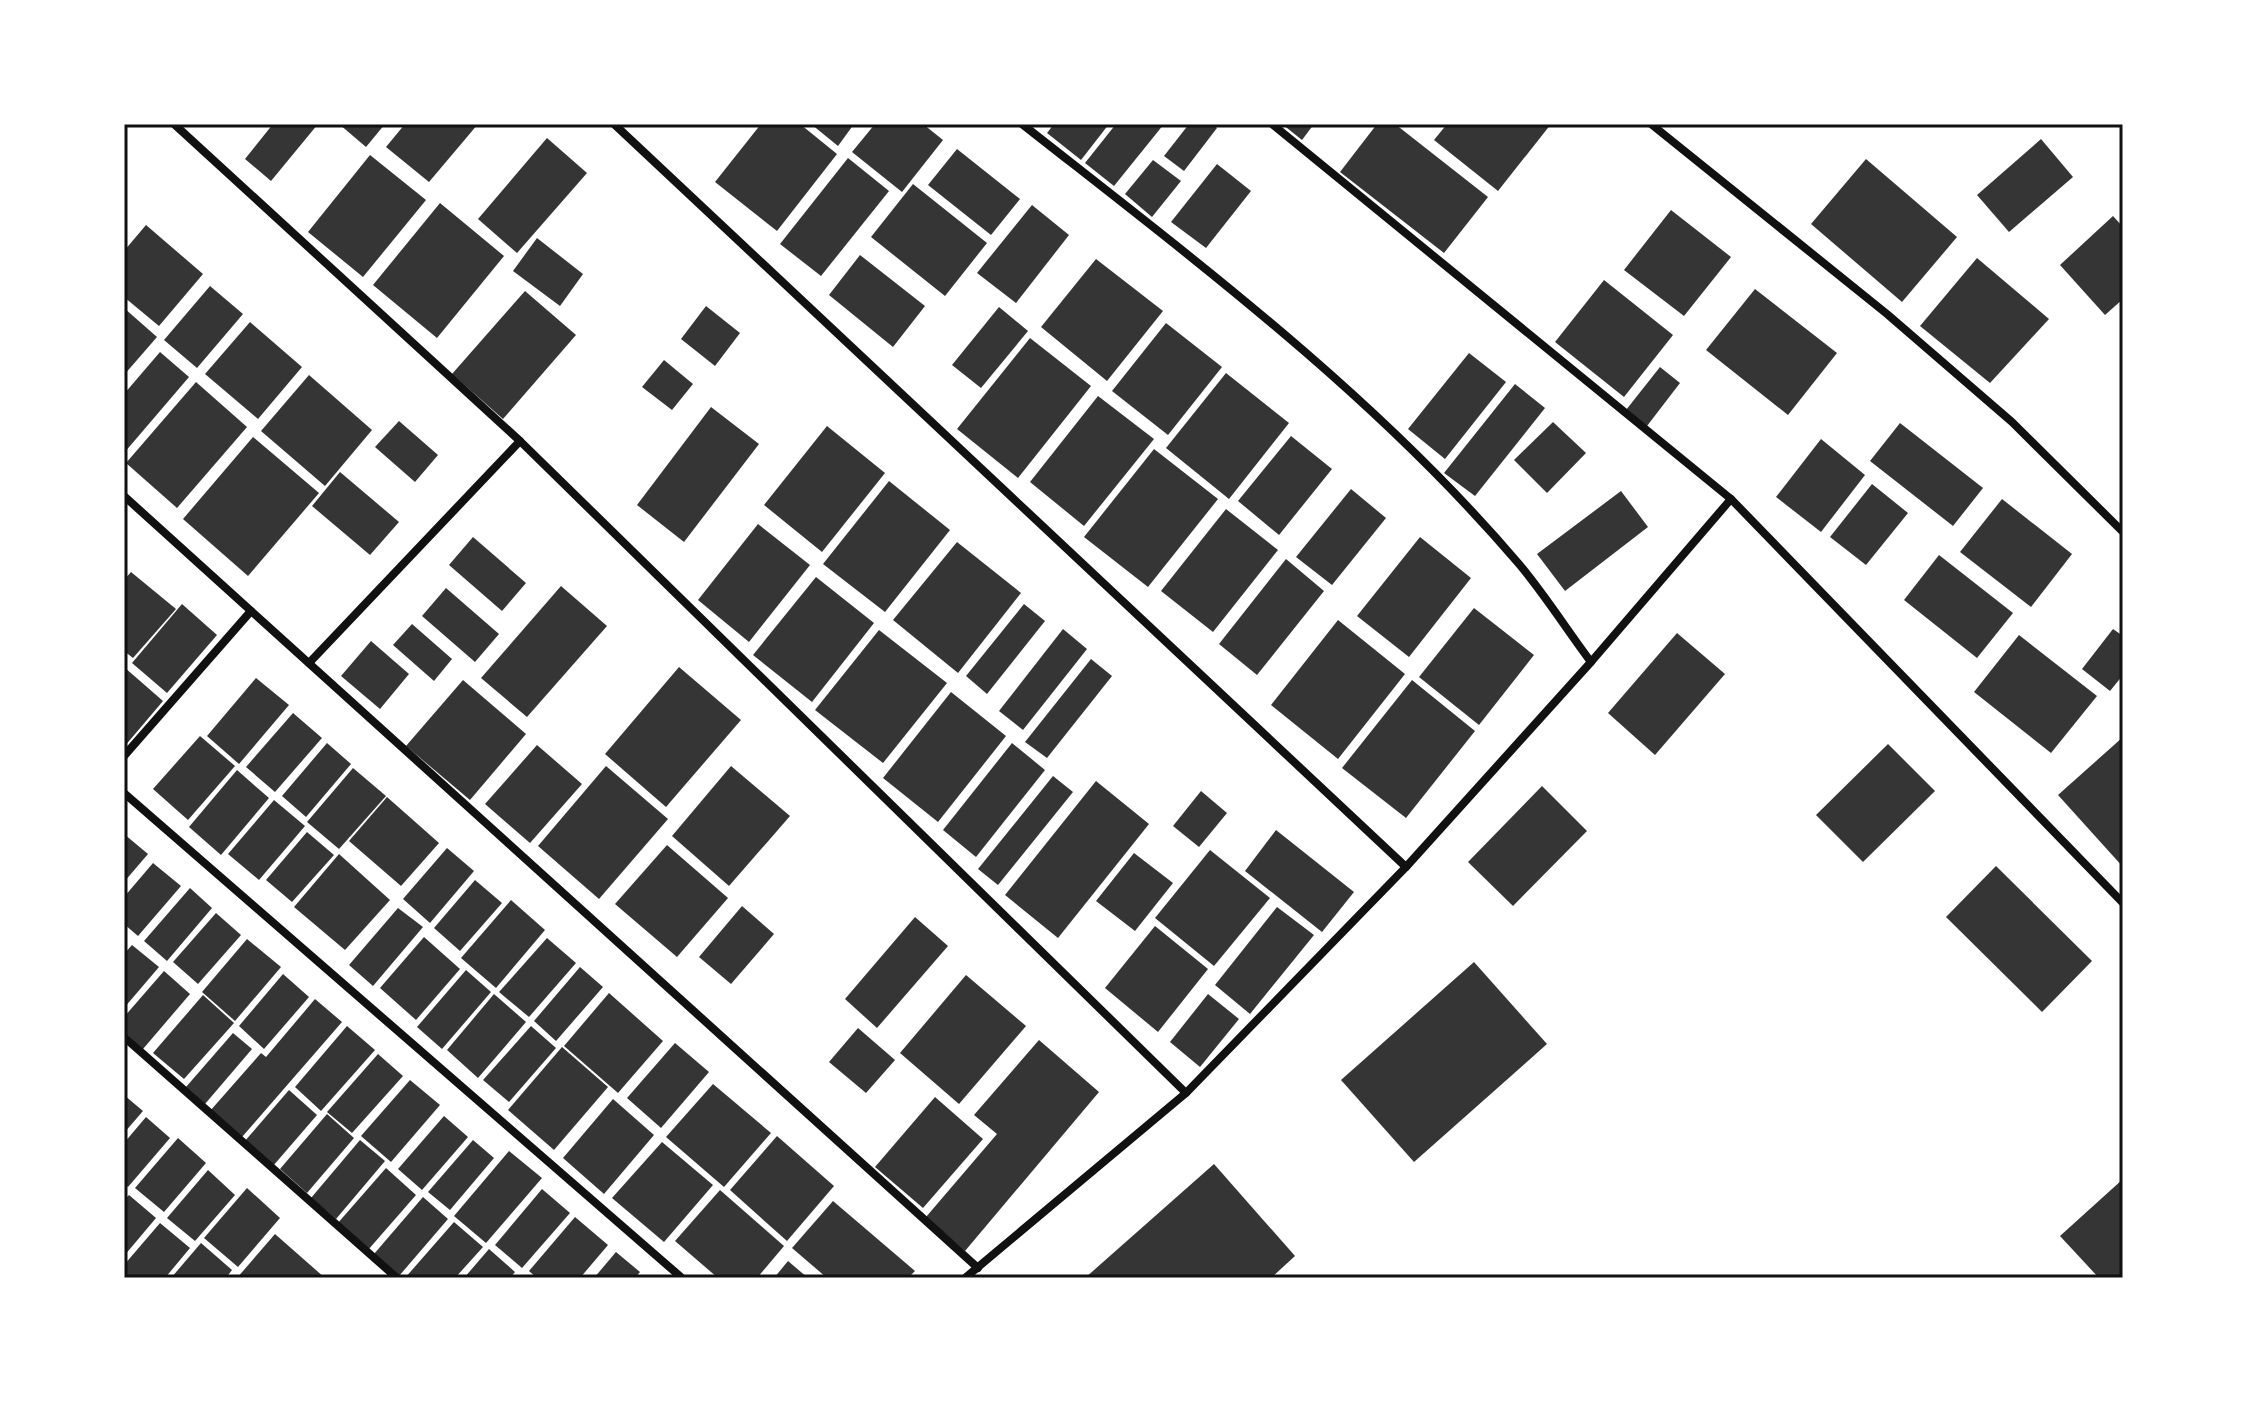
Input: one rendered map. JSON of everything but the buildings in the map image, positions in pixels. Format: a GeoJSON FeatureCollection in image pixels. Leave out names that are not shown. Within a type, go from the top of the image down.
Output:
{"type":"FeatureCollection","features":[{"type":"Feature","properties":{"kind":"street"},"geometry":{"type":"LineString","coordinates":[[174,124],[520,441],[1186,1093]]}},
{"type":"Feature","properties":{"kind":"street"},"geometry":{"type":"LineString","coordinates":[[614,124],[1406,867]]}},
{"type":"Feature","properties":{"kind":"street"},"geometry":{"type":"LineString","coordinates":[[1022,124],[1224,284],[1362,401],[1457,496],[1521,566],[1591,662]]}},
{"type":"Feature","properties":{"kind":"street"},"geometry":{"type":"LineString","coordinates":[[1272,124],[1731,499],[2123,903]]}},
{"type":"Feature","properties":{"kind":"street"},"geometry":{"type":"LineString","coordinates":[[1651,124],[1887,314],[2012,422],[2123,532]]}},
{"type":"Feature","properties":{"kind":"street"},"geometry":{"type":"LineString","coordinates":[[309,663],[520,441]]}},
{"type":"Feature","properties":{"kind":"street"},"geometry":{"type":"LineString","coordinates":[[124,496],[978,1268]]}},
{"type":"Feature","properties":{"kind":"street"},"geometry":{"type":"LineString","coordinates":[[965,1278],[1186,1093],[1406,867],[1591,662],[1731,499]]}},
{"type":"Feature","properties":{"kind":"street"},"geometry":{"type":"LineString","coordinates":[[124,756],[251,611]]}},
{"type":"Feature","properties":{"kind":"street"},"geometry":{"type":"LineString","coordinates":[[124,793],[682,1278]]}},
{"type":"Feature","properties":{"kind":"street"},"geometry":{"type":"LineString","coordinates":[[124,1037],[397,1278]]}}]}
